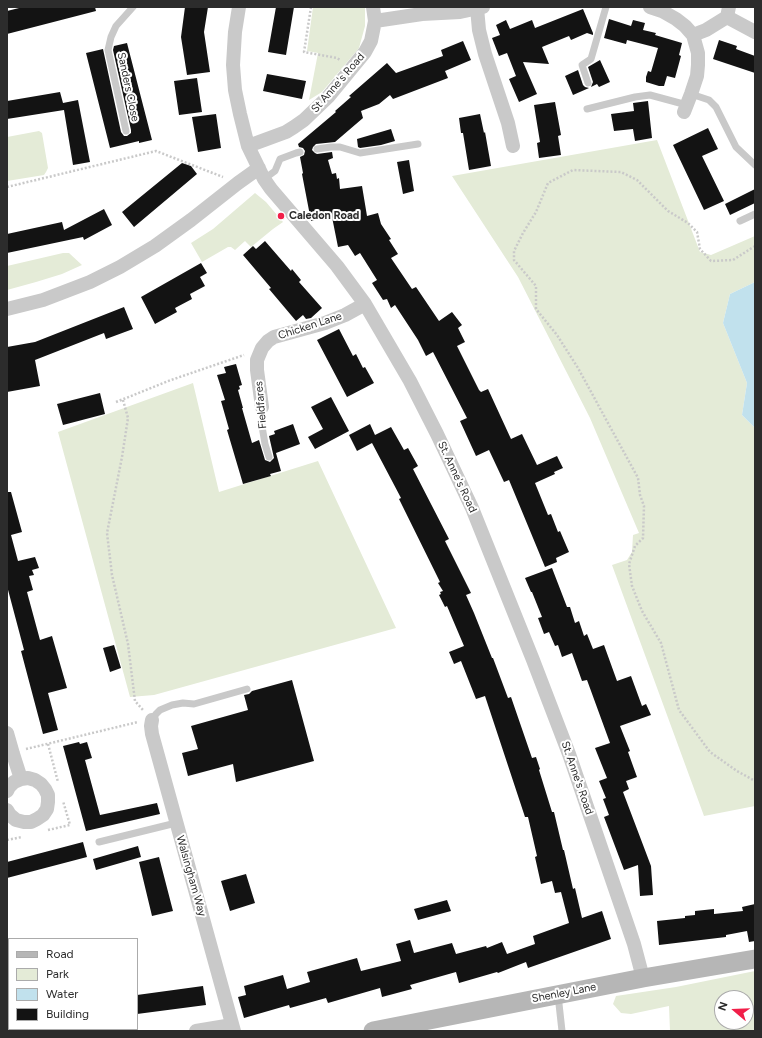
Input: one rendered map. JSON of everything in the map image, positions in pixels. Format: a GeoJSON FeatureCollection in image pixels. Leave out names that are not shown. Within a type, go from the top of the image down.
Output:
{"type":"FeatureCollection","features":[{"type":"Feature","properties":{"kind":"main road","name":"Shenley Lane"},"geometry":{"type":"LineString","coordinates":[[373,1031],[643,978],[755,959]]}},
{"type":"Feature","properties":{"kind":"street","name":"St. Anne's Road"},"geometry":{"type":"LineString","coordinates":[[239,7],[235,32],[233,65],[236,96],[248,146],[261,174],[283,204],[336,266],[365,304],[403,368],[438,434],[472,508],[534,660],[569,754],[634,944],[643,978]]}},
{"type":"Feature","properties":{"kind":"street","name":"St Anne's Road"},"geometry":{"type":"LineString","coordinates":[[248,146],[286,132],[304,120],[328,97],[365,52],[370,41],[375,21],[373,7]]}},
{"type":"Feature","properties":{"kind":"street"},"geometry":{"type":"LineString","coordinates":[[650,7],[662,11],[676,20],[685,26],[693,35],[698,53],[698,65],[697,76],[687,104]]}},
{"type":"Feature","properties":{"kind":"street"},"geometry":{"type":"LineString","coordinates":[[375,21],[459,9],[480,8],[478,30],[508,123],[513,146]]}},
{"type":"Feature","properties":{"kind":"street"},"geometry":{"type":"LineString","coordinates":[[693,35],[706,30],[728,12],[755,32]]}},
{"type":"Feature","properties":{"kind":"street"},"geometry":{"type":"LineString","coordinates":[[7,309],[43,300],[90,282],[120,267],[155,246],[197,216],[238,183],[261,174]]}},
{"type":"Feature","properties":{"kind":"street","name":"Chicken Lane"},"geometry":{"type":"LineString","coordinates":[[260,352],[268,341],[274,337],[325,323],[345,315],[365,304]]}},
{"type":"Feature","properties":{"kind":"street","name":"Fieldfares"},"geometry":{"type":"LineString","coordinates":[[260,352],[257,360],[257,370],[262,408]]}},
{"type":"Feature","properties":{"kind":"street","name":"Walsingham Way"},"geometry":{"type":"LineString","coordinates":[[152,720],[152,734],[233,1028]]}},
{"type":"Feature","properties":{"kind":"street"},"geometry":{"type":"LineString","coordinates":[[7,733],[21,779]]}},
{"type":"Feature","properties":{"kind":"street"},"geometry":{"type":"LineString","coordinates":[[7,791],[14,782],[28,778],[41,784],[48,796],[48,802],[43,815],[31,822],[16,820],[7,810]]}},
{"type":"Feature","properties":{"kind":"street"},"geometry":{"type":"LineString","coordinates":[[196,1031],[233,1028]]}},
{"type":"Feature","properties":{"kind":"lane","name":"Sanders Close"},"geometry":{"type":"LineString","coordinates":[[126,131],[108,50],[111,37],[116,26],[133,7]]}},
{"type":"Feature","properties":{"kind":"lane"},"geometry":{"type":"LineString","coordinates":[[588,83],[582,65],[590,59],[606,7]]}},
{"type":"Feature","properties":{"kind":"lane"},"geometry":{"type":"LineString","coordinates":[[587,109],[635,97],[650,95],[687,104],[709,100],[713,104],[736,146],[755,165]]}},
{"type":"Feature","properties":{"kind":"lane"},"geometry":{"type":"LineString","coordinates":[[317,149],[340,147],[360,153],[418,144]]}},
{"type":"Feature","properties":{"kind":"lane"},"geometry":{"type":"LineString","coordinates":[[261,174],[275,171],[280,159],[300,152]]}},
{"type":"Feature","properties":{"kind":"lane"},"geometry":{"type":"LineString","coordinates":[[740,221],[755,214]]}},
{"type":"Feature","properties":{"kind":"lane","name":"Fieldfares"},"geometry":{"type":"LineString","coordinates":[[262,408],[264,444],[269,457]]}},
{"type":"Feature","properties":{"kind":"lane"},"geometry":{"type":"LineString","coordinates":[[152,720],[160,710],[172,705],[183,703],[194,704],[247,689]]}},
{"type":"Feature","properties":{"kind":"lane"},"geometry":{"type":"LineString","coordinates":[[99,842],[176,823]]}},
{"type":"Feature","properties":{"kind":"lane"},"geometry":{"type":"LineString","coordinates":[[558,995],[562,1031]]}},
{"type":"Feature","properties":{"kind":"path"},"geometry":{"type":"LineString","coordinates":[[311,7],[304,52],[337,58],[351,69]]}},
{"type":"Feature","properties":{"kind":"path"},"geometry":{"type":"LineString","coordinates":[[7,188],[156,150],[238,183]]}},
{"type":"Feature","properties":{"kind":"path"},"geometry":{"type":"LineString","coordinates":[[755,246],[733,260],[711,261],[700,249],[697,232],[688,223],[668,211],[637,180],[621,172],[573,170],[548,183],[536,212],[514,251],[514,260],[536,286],[536,309],[557,335],[578,368],[638,478],[640,495],[644,506],[644,538],[635,546],[630,564],[632,586],[642,611],[661,643],[679,710],[710,752],[737,771],[755,781]]}},
{"type":"Feature","properties":{"kind":"path"},"geometry":{"type":"LineString","coordinates":[[116,402],[171,380],[251,352],[260,352]]}},
{"type":"Feature","properties":{"kind":"path"},"geometry":{"type":"LineString","coordinates":[[123,400],[128,418],[107,533],[112,575],[128,644],[135,701],[152,720]]}},
{"type":"Feature","properties":{"kind":"path"},"geometry":{"type":"LineString","coordinates":[[13,754],[135,722],[152,720]]}},
{"type":"Feature","properties":{"kind":"green space"},"geometry":{"type":"Polygon","coordinates":[[[313,7],[365,7],[365,26],[359,48],[322,92],[309,100],[318,53],[307,51],[313,7]]]}},
{"type":"Feature","properties":{"kind":"green space"},"geometry":{"type":"Polygon","coordinates":[[[39,131],[42,133],[48,168],[46,172],[44,175],[7,181],[7,137],[39,131]]]}},
{"type":"Feature","properties":{"kind":"green space"},"geometry":{"type":"Polygon","coordinates":[[[657,140],[700,252],[711,255],[755,236],[755,282],[730,294],[723,323],[747,383],[742,415],[755,428],[755,806],[704,816],[612,565],[627,560],[632,552],[633,535],[639,533],[590,418],[518,277],[452,176],[657,140]]]}},
{"type":"Feature","properties":{"kind":"green space"},"geometry":{"type":"Polygon","coordinates":[[[255,193],[266,202],[283,222],[251,247],[245,241],[235,250],[228,247],[202,262],[191,243],[213,229],[255,193]]]}},
{"type":"Feature","properties":{"kind":"green space"},"geometry":{"type":"Polygon","coordinates":[[[63,253],[69,253],[82,265],[62,274],[7,290],[7,266],[63,253]]]}},
{"type":"Feature","properties":{"kind":"green space"},"geometry":{"type":"Polygon","coordinates":[[[193,383],[219,492],[318,461],[396,628],[154,695],[130,697],[58,432],[193,383]]]}},
{"type":"Feature","properties":{"kind":"green space"},"geometry":{"type":"Polygon","coordinates":[[[755,971],[755,1031],[670,1031],[669,1006],[631,1014],[621,1013],[613,1004],[616,996],[676,987],[755,971]]]}},
{"type":"Feature","properties":{"kind":"water"},"geometry":{"type":"Polygon","coordinates":[[[755,282],[755,428],[742,415],[747,383],[723,323],[730,294],[755,282]]]}},
{"type":"Feature","properties":{"kind":"building"},"geometry":{"type":"Polygon","coordinates":[[[23,7],[95,7],[96,11],[7,34],[7,11],[23,7]]]}},
{"type":"Feature","properties":{"kind":"building"},"geometry":{"type":"Polygon","coordinates":[[[185,7],[208,7],[204,32],[210,72],[187,75],[181,37],[185,7]]]}},
{"type":"Feature","properties":{"kind":"building"},"geometry":{"type":"Polygon","coordinates":[[[276,7],[294,7],[286,55],[268,52],[276,7]]]}},
{"type":"Feature","properties":{"kind":"building"},"geometry":{"type":"Polygon","coordinates":[[[583,9],[593,35],[587,33],[571,40],[569,36],[542,47],[549,64],[523,62],[537,94],[519,102],[509,79],[516,76],[507,53],[499,56],[492,38],[500,35],[496,25],[506,20],[510,29],[532,20],[535,28],[583,9]]]}},
{"type":"Feature","properties":{"kind":"building"},"geometry":{"type":"Polygon","coordinates":[[[609,19],[631,26],[633,20],[645,23],[643,30],[656,33],[655,35],[682,43],[679,55],[681,56],[675,78],[667,76],[664,86],[646,82],[648,71],[651,72],[658,48],[627,40],[626,44],[604,38],[609,19]]]}},
{"type":"Feature","properties":{"kind":"building"},"geometry":{"type":"Polygon","coordinates":[[[719,40],[737,46],[736,49],[755,56],[755,73],[713,59],[719,40]]]}},
{"type":"Feature","properties":{"kind":"building"},"geometry":{"type":"Polygon","coordinates":[[[463,41],[471,60],[445,71],[448,78],[393,99],[390,95],[379,104],[361,111],[363,118],[335,142],[316,144],[312,150],[317,154],[332,152],[333,158],[328,160],[332,174],[336,173],[337,179],[339,178],[340,189],[362,186],[367,216],[378,213],[381,224],[391,239],[389,240],[398,254],[391,258],[412,289],[416,287],[439,321],[452,312],[462,325],[458,328],[465,342],[457,346],[479,390],[481,392],[488,389],[511,439],[522,434],[537,465],[557,456],[563,468],[554,472],[555,474],[535,483],[548,515],[551,514],[558,532],[560,531],[569,552],[556,558],[557,562],[545,567],[509,480],[504,482],[489,450],[476,456],[460,421],[467,418],[433,352],[426,356],[418,340],[395,305],[391,308],[387,299],[383,300],[372,283],[377,280],[360,253],[355,256],[348,245],[338,247],[332,217],[311,221],[302,174],[300,157],[304,155],[305,151],[303,148],[299,147],[298,144],[336,112],[335,111],[351,97],[349,96],[387,63],[396,73],[443,56],[441,50],[463,41]]]}},
{"type":"Feature","properties":{"kind":"building"},"geometry":{"type":"Polygon","coordinates":[[[127,43],[152,140],[139,143],[139,141],[110,148],[86,53],[103,49],[121,132],[124,136],[127,136],[131,133],[131,130],[113,50],[114,46],[127,43]]]}},
{"type":"Feature","properties":{"kind":"building"},"geometry":{"type":"Polygon","coordinates":[[[600,60],[610,82],[599,87],[597,84],[591,87],[593,82],[588,67],[600,60]]]}},
{"type":"Feature","properties":{"kind":"building"},"geometry":{"type":"Polygon","coordinates":[[[578,70],[583,85],[589,88],[573,95],[565,76],[578,70]]]}},
{"type":"Feature","properties":{"kind":"building"},"geometry":{"type":"Polygon","coordinates":[[[267,74],[306,81],[302,99],[263,91],[267,74]]]}},
{"type":"Feature","properties":{"kind":"building"},"geometry":{"type":"Polygon","coordinates":[[[197,78],[202,112],[179,115],[174,81],[197,78]]]}},
{"type":"Feature","properties":{"kind":"building"},"geometry":{"type":"Polygon","coordinates":[[[60,92],[63,103],[78,100],[90,162],[73,165],[64,110],[7,119],[7,101],[60,92]]]}},
{"type":"Feature","properties":{"kind":"building"},"geometry":{"type":"Polygon","coordinates":[[[648,101],[652,138],[635,141],[633,129],[614,131],[611,114],[634,111],[633,103],[648,101]]]}},
{"type":"Feature","properties":{"kind":"building"},"geometry":{"type":"Polygon","coordinates":[[[555,102],[561,135],[558,136],[561,155],[539,158],[537,143],[540,142],[534,105],[555,102]]]}},
{"type":"Feature","properties":{"kind":"building"},"geometry":{"type":"Polygon","coordinates":[[[216,114],[221,148],[198,152],[192,117],[216,114]]]}},
{"type":"Feature","properties":{"kind":"building"},"geometry":{"type":"Polygon","coordinates":[[[480,114],[491,166],[469,170],[459,118],[480,114]]]}},
{"type":"Feature","properties":{"kind":"building"},"geometry":{"type":"Polygon","coordinates":[[[708,128],[718,149],[702,156],[724,201],[704,210],[673,145],[708,128]]]}},
{"type":"Feature","properties":{"kind":"building"},"geometry":{"type":"Polygon","coordinates":[[[391,129],[395,141],[381,145],[358,147],[357,139],[391,129]]]}},
{"type":"Feature","properties":{"kind":"building"},"geometry":{"type":"Polygon","coordinates":[[[409,160],[414,191],[403,194],[397,162],[409,160]]]}},
{"type":"Feature","properties":{"kind":"building"},"geometry":{"type":"Polygon","coordinates":[[[182,163],[191,166],[197,174],[134,227],[122,212],[182,163]]]}},
{"type":"Feature","properties":{"kind":"building"},"geometry":{"type":"Polygon","coordinates":[[[755,189],[755,203],[730,215],[725,204],[755,189]]]}},
{"type":"Feature","properties":{"kind":"building"},"geometry":{"type":"Polygon","coordinates":[[[104,209],[112,225],[84,240],[83,237],[7,253],[7,234],[62,222],[64,230],[104,209]]]}},
{"type":"Feature","properties":{"kind":"building"},"geometry":{"type":"Polygon","coordinates":[[[265,241],[291,271],[292,269],[301,280],[299,282],[322,308],[311,318],[306,319],[303,315],[296,321],[243,255],[253,246],[256,249],[265,241]]]}},
{"type":"Feature","properties":{"kind":"building"},"geometry":{"type":"Polygon","coordinates":[[[201,263],[207,273],[200,277],[205,286],[190,294],[192,299],[175,308],[177,312],[155,324],[141,297],[201,263]]]}},
{"type":"Feature","properties":{"kind":"building"},"geometry":{"type":"Polygon","coordinates":[[[124,307],[133,329],[106,339],[104,333],[35,360],[40,386],[7,392],[7,347],[35,342],[124,307]]]}},
{"type":"Feature","properties":{"kind":"building"},"geometry":{"type":"Polygon","coordinates":[[[339,329],[353,356],[356,354],[363,368],[365,367],[374,383],[347,397],[317,340],[339,329]]]}},
{"type":"Feature","properties":{"kind":"building"},"geometry":{"type":"Polygon","coordinates":[[[236,364],[242,385],[239,386],[240,389],[238,390],[252,443],[259,440],[265,460],[270,462],[274,458],[269,436],[275,434],[274,431],[293,424],[300,444],[276,453],[281,471],[270,474],[271,476],[243,484],[227,430],[229,429],[221,401],[225,400],[217,375],[226,373],[224,367],[236,364]]]}},
{"type":"Feature","properties":{"kind":"building"},"geometry":{"type":"Polygon","coordinates":[[[100,393],[105,414],[63,425],[57,404],[100,393]]]}},
{"type":"Feature","properties":{"kind":"building"},"geometry":{"type":"Polygon","coordinates":[[[331,397],[349,431],[315,449],[308,437],[323,429],[311,407],[331,397]]]}},
{"type":"Feature","properties":{"kind":"building"},"geometry":{"type":"Polygon","coordinates":[[[370,424],[375,435],[391,427],[404,450],[408,448],[418,466],[413,469],[449,539],[445,541],[471,593],[466,595],[493,658],[508,698],[511,697],[532,758],[536,757],[552,812],[554,812],[573,889],[575,888],[582,918],[602,911],[611,939],[528,968],[526,962],[498,973],[497,972],[459,983],[456,972],[410,985],[412,989],[382,997],[380,988],[328,1003],[326,998],[290,1008],[289,1005],[244,1018],[238,997],[246,995],[244,986],[283,975],[287,989],[310,982],[307,972],[357,958],[361,971],[401,961],[396,944],[410,940],[414,953],[452,943],[456,954],[486,946],[487,948],[502,942],[507,954],[535,944],[533,936],[569,923],[561,892],[555,893],[552,881],[541,884],[535,857],[537,856],[528,817],[525,817],[485,696],[476,699],[461,661],[454,664],[449,652],[464,646],[447,606],[445,607],[439,595],[441,594],[440,592],[443,591],[438,583],[440,582],[399,499],[401,498],[372,443],[357,451],[349,435],[370,424]]]}},
{"type":"Feature","properties":{"kind":"building"},"geometry":{"type":"Polygon","coordinates":[[[7,492],[11,492],[22,532],[11,535],[18,561],[35,557],[39,568],[32,570],[34,575],[29,576],[33,590],[27,592],[40,640],[52,636],[67,688],[48,693],[58,730],[43,734],[21,651],[24,650],[7,586],[7,492]]]}},
{"type":"Feature","properties":{"kind":"building"},"geometry":{"type":"Polygon","coordinates":[[[552,568],[567,607],[570,607],[575,623],[579,621],[584,636],[587,634],[593,649],[604,645],[617,681],[631,676],[642,706],[646,704],[651,715],[620,726],[630,751],[628,752],[637,777],[626,781],[629,789],[623,792],[651,866],[653,895],[640,896],[638,865],[624,870],[604,817],[609,815],[603,799],[606,798],[599,781],[607,778],[595,748],[610,743],[587,680],[582,681],[572,653],[562,657],[558,645],[555,646],[549,632],[544,634],[538,618],[542,617],[525,578],[552,568]]]}},
{"type":"Feature","properties":{"kind":"building"},"geometry":{"type":"Polygon","coordinates":[[[114,645],[121,668],[110,672],[103,648],[114,645]]]}},
{"type":"Feature","properties":{"kind":"building"},"geometry":{"type":"Polygon","coordinates":[[[292,680],[314,761],[236,782],[233,764],[188,776],[182,753],[198,749],[191,726],[248,710],[244,695],[249,694],[252,691],[292,680]]]}},
{"type":"Feature","properties":{"kind":"building"},"geometry":{"type":"Polygon","coordinates":[[[79,742],[80,744],[87,742],[92,758],[85,760],[100,815],[157,803],[160,814],[86,831],[63,746],[79,742]]]}},
{"type":"Feature","properties":{"kind":"building"},"geometry":{"type":"Polygon","coordinates":[[[83,842],[87,857],[7,878],[7,862],[83,842]]]}},
{"type":"Feature","properties":{"kind":"building"},"geometry":{"type":"Polygon","coordinates":[[[138,846],[141,857],[96,870],[93,859],[138,846]]]}},
{"type":"Feature","properties":{"kind":"building"},"geometry":{"type":"Polygon","coordinates":[[[159,857],[173,911],[152,916],[139,862],[159,857]]]}},
{"type":"Feature","properties":{"kind":"building"},"geometry":{"type":"Polygon","coordinates":[[[246,874],[255,903],[230,911],[221,881],[246,874]]]}},
{"type":"Feature","properties":{"kind":"building"},"geometry":{"type":"Polygon","coordinates":[[[447,900],[451,911],[418,920],[414,909],[447,900]]]}},
{"type":"Feature","properties":{"kind":"building"},"geometry":{"type":"Polygon","coordinates":[[[755,904],[755,941],[749,942],[747,931],[726,935],[726,937],[659,945],[657,921],[685,918],[685,916],[695,915],[695,911],[714,909],[714,914],[743,911],[742,907],[755,904]]]}},
{"type":"Feature","properties":{"kind":"building"},"geometry":{"type":"Polygon","coordinates":[[[203,986],[206,1005],[138,1014],[138,995],[203,986]]]}},
{"type":"Feature","properties":{"kind":"place","name":"Caledon Road"},"geometry":{"type":"Point","coordinates":[281,216]}}]}
